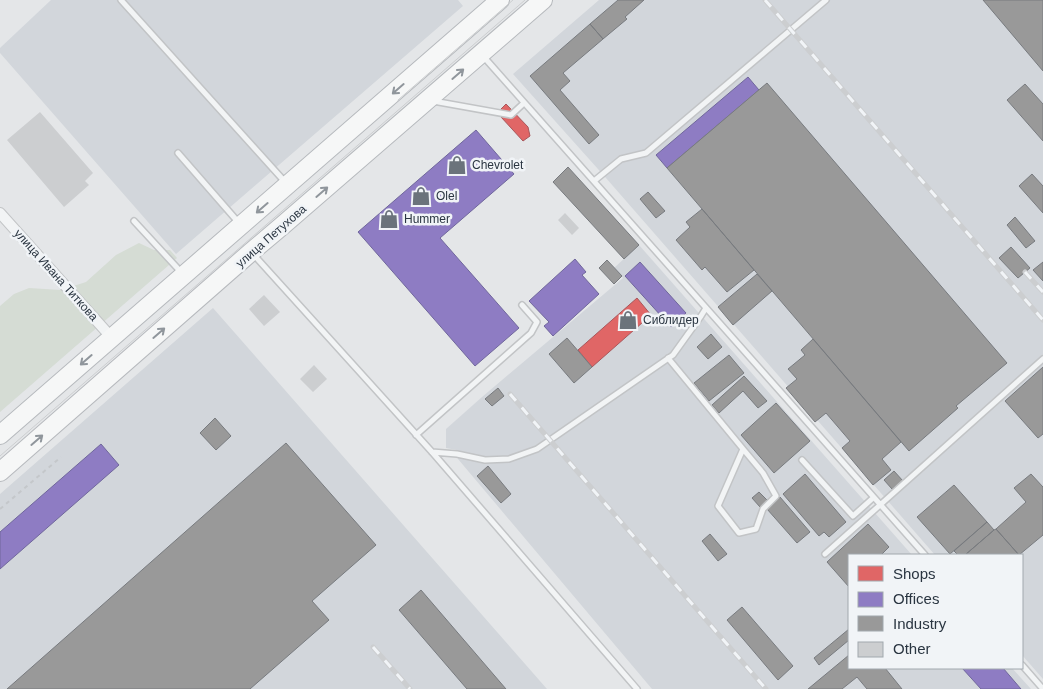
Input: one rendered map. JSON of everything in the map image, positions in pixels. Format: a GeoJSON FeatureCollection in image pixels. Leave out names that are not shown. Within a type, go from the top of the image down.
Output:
{"type":"FeatureCollection","features":[{"type":"Feature","properties":{"kind":"highway"},"geometry":{"type":"LineString","coordinates":[[0,435],[500,0]]}},
{"type":"Feature","properties":{"kind":"highway","name":"улица Петухова"},"geometry":{"type":"LineString","coordinates":[[0,472],[542,0]]}},
{"type":"Feature","properties":{"kind":"street","name":"улица Ивана Титкова"},"geometry":{"type":"LineString","coordinates":[[0,213],[112,338]]}},
{"type":"Feature","properties":{"kind":"lane"},"geometry":{"type":"LineString","coordinates":[[121,0],[288,185]]}},
{"type":"Feature","properties":{"kind":"lane"},"geometry":{"type":"LineString","coordinates":[[594,181],[622,159],[646,153],[826,0]]}},
{"type":"Feature","properties":{"kind":"lane"},"geometry":{"type":"LineString","coordinates":[[481,53],[924,554]]}},
{"type":"Feature","properties":{"kind":"lane"},"geometry":{"type":"LineString","coordinates":[[428,100],[511,115],[524,103]]}},
{"type":"Feature","properties":{"kind":"lane"},"geometry":{"type":"LineString","coordinates":[[178,153],[241,226]]}},
{"type":"Feature","properties":{"kind":"lane"},"geometry":{"type":"LineString","coordinates":[[134,221],[184,275]]}},
{"type":"Feature","properties":{"kind":"lane"},"geometry":{"type":"LineString","coordinates":[[251,252],[432,452],[637,689]]}},
{"type":"Feature","properties":{"kind":"lane"},"geometry":{"type":"LineString","coordinates":[[416,436],[531,333],[537,322],[522,305]]}},
{"type":"Feature","properties":{"kind":"lane"},"geometry":{"type":"LineString","coordinates":[[432,452],[457,454],[485,460],[509,459],[537,449],[673,355],[706,308]]}},
{"type":"Feature","properties":{"kind":"lane"},"geometry":{"type":"LineString","coordinates":[[668,358],[763,473],[776,496],[763,509],[756,529],[739,533],[718,506],[743,449]]}},
{"type":"Feature","properties":{"kind":"lane"},"geometry":{"type":"LineString","coordinates":[[825,554],[1043,359]]}},
{"type":"Feature","properties":{"kind":"lane"},"geometry":{"type":"LineString","coordinates":[[802,460],[853,516],[873,498]]}},
{"type":"Feature","properties":{"kind":"lane"},"geometry":{"type":"LineString","coordinates":[[1023,666],[1043,689]]}},
{"type":"Feature","properties":{"kind":"path"},"geometry":{"type":"LineString","coordinates":[[0,509],[61,457]]}},
{"type":"Feature","properties":{"kind":"shaded area"},"geometry":{"type":"Polygon","coordinates":[[[51,0],[458,0],[463,6],[176,254],[0,53],[0,48],[51,0]]]}},
{"type":"Feature","properties":{"kind":"shaded area"},"geometry":{"type":"Polygon","coordinates":[[[599,0],[1043,0],[1043,679],[1023,656],[1023,554],[934,554],[513,74],[599,0]]]}},
{"type":"Feature","properties":{"kind":"shaded area"},"geometry":{"type":"Polygon","coordinates":[[[139,243],[154,250],[170,250],[177,258],[0,412],[0,306],[14,294],[29,288],[61,290],[86,282],[116,255],[139,243]]]}},
{"type":"Feature","properties":{"kind":"shaded area"},"geometry":{"type":"Polygon","coordinates":[[[639,245],[911,554],[848,554],[848,669],[1013,669],[1031,689],[652,689],[458,459],[457,450],[446,448],[446,429],[623,278],[614,268],[639,245]]]}},
{"type":"Feature","properties":{"kind":"shaded area"},"geometry":{"type":"Polygon","coordinates":[[[213,308],[547,689],[0,689],[0,494],[213,308]]]}},
{"type":"Feature","properties":{"kind":"building: Shops"},"geometry":{"type":"Polygon","coordinates":[[[506,104],[528,127],[530,136],[523,141],[501,117],[500,110],[506,104]]]}},
{"type":"Feature","properties":{"kind":"building: Shops"},"geometry":{"type":"Polygon","coordinates":[[[637,298],[651,315],[592,367],[578,350],[637,298]]]}},
{"type":"Feature","properties":{"kind":"building: Offices"},"geometry":{"type":"Polygon","coordinates":[[[748,77],[759,90],[667,168],[656,155],[748,77]]]}},
{"type":"Feature","properties":{"kind":"building: Offices"},"geometry":{"type":"Polygon","coordinates":[[[476,130],[514,174],[440,238],[519,328],[475,366],[358,232],[476,130]]]}},
{"type":"Feature","properties":{"kind":"building: Offices"},"geometry":{"type":"Polygon","coordinates":[[[575,259],[586,272],[582,275],[599,294],[553,336],[544,326],[549,322],[529,301],[575,259]]]}},
{"type":"Feature","properties":{"kind":"building: Offices"},"geometry":{"type":"Polygon","coordinates":[[[640,262],[686,313],[671,327],[625,276],[640,262]]]}},
{"type":"Feature","properties":{"kind":"building: Offices"},"geometry":{"type":"Polygon","coordinates":[[[101,444],[119,465],[0,569],[0,532],[101,444]]]}},
{"type":"Feature","properties":{"kind":"building: Offices"},"geometry":{"type":"Polygon","coordinates":[[[963,669],[1004,669],[1021,689],[981,689],[963,669]]]}},
{"type":"Feature","properties":{"kind":"building: Industry"},"geometry":{"type":"Polygon","coordinates":[[[618,0],[644,0],[625,17],[627,19],[603,39],[590,24],[618,0]]]}},
{"type":"Feature","properties":{"kind":"building: Industry"},"geometry":{"type":"Polygon","coordinates":[[[983,0],[1043,0],[1043,71],[983,0]]]}},
{"type":"Feature","properties":{"kind":"building: Industry"},"geometry":{"type":"Polygon","coordinates":[[[590,24],[603,39],[563,73],[570,81],[560,90],[599,135],[589,144],[530,76],[590,24]]]}},
{"type":"Feature","properties":{"kind":"building: Industry"},"geometry":{"type":"Polygon","coordinates":[[[767,83],[1007,363],[956,406],[958,408],[909,451],[667,168],[767,83]]]}},
{"type":"Feature","properties":{"kind":"building: Industry"},"geometry":{"type":"Polygon","coordinates":[[[1025,84],[1043,104],[1043,141],[1007,100],[1025,84]]]}},
{"type":"Feature","properties":{"kind":"building: Industry"},"geometry":{"type":"Polygon","coordinates":[[[568,167],[639,245],[624,259],[553,182],[568,167]]]}},
{"type":"Feature","properties":{"kind":"building: Industry"},"geometry":{"type":"Polygon","coordinates":[[[1032,174],[1043,186],[1043,213],[1019,186],[1032,174]]]}},
{"type":"Feature","properties":{"kind":"building: Industry"},"geometry":{"type":"Polygon","coordinates":[[[648,192],[665,211],[656,218],[640,199],[648,192]]]}},
{"type":"Feature","properties":{"kind":"building: Industry"},"geometry":{"type":"Polygon","coordinates":[[[702,209],[754,270],[727,292],[705,267],[702,270],[676,240],[690,227],[686,222],[702,209]]]}},
{"type":"Feature","properties":{"kind":"building: Industry"},"geometry":{"type":"Polygon","coordinates":[[[1015,217],[1035,241],[1026,248],[1007,225],[1015,217]]]}},
{"type":"Feature","properties":{"kind":"building: Industry"},"geometry":{"type":"Polygon","coordinates":[[[1011,247],[1030,268],[1018,278],[999,258],[1011,247]]]}},
{"type":"Feature","properties":{"kind":"building: Industry"},"geometry":{"type":"Polygon","coordinates":[[[607,260],[622,276],[614,284],[599,268],[607,260]]]}},
{"type":"Feature","properties":{"kind":"building: Industry"},"geometry":{"type":"Polygon","coordinates":[[[1043,262],[1043,281],[1033,270],[1043,262]]]}},
{"type":"Feature","properties":{"kind":"building: Industry"},"geometry":{"type":"Polygon","coordinates":[[[757,274],[772,291],[733,325],[718,307],[757,274]]]}},
{"type":"Feature","properties":{"kind":"building: Industry"},"geometry":{"type":"Polygon","coordinates":[[[711,334],[722,347],[708,359],[697,347],[711,334]]]}},
{"type":"Feature","properties":{"kind":"building: Industry"},"geometry":{"type":"Polygon","coordinates":[[[567,338],[592,367],[574,383],[549,354],[567,338]]]}},
{"type":"Feature","properties":{"kind":"building: Industry"},"geometry":{"type":"Polygon","coordinates":[[[813,339],[901,442],[882,459],[891,470],[873,485],[842,448],[850,441],[826,413],[815,422],[786,388],[797,379],[788,369],[805,355],[801,350],[813,339]]]}},
{"type":"Feature","properties":{"kind":"building: Industry"},"geometry":{"type":"Polygon","coordinates":[[[729,355],[744,373],[709,401],[694,383],[729,355]]]}},
{"type":"Feature","properties":{"kind":"building: Industry"},"geometry":{"type":"Polygon","coordinates":[[[1043,367],[1043,434],[1038,438],[1005,401],[1043,367]]]}},
{"type":"Feature","properties":{"kind":"building: Industry"},"geometry":{"type":"Polygon","coordinates":[[[744,376],[767,401],[758,408],[743,391],[719,413],[712,405],[744,376]]]}},
{"type":"Feature","properties":{"kind":"building: Industry"},"geometry":{"type":"Polygon","coordinates":[[[498,388],[504,396],[492,406],[485,399],[498,388]]]}},
{"type":"Feature","properties":{"kind":"building: Industry"},"geometry":{"type":"Polygon","coordinates":[[[776,403],[810,441],[774,473],[741,435],[776,403]]]}},
{"type":"Feature","properties":{"kind":"building: Industry"},"geometry":{"type":"Polygon","coordinates":[[[215,418],[231,436],[216,450],[200,433],[215,418]]]}},
{"type":"Feature","properties":{"kind":"building: Industry"},"geometry":{"type":"Polygon","coordinates":[[[286,443],[376,545],[312,601],[329,620],[250,689],[7,689],[286,443]]]}},
{"type":"Feature","properties":{"kind":"building: Industry"},"geometry":{"type":"Polygon","coordinates":[[[488,466],[511,494],[501,503],[477,476],[488,466]]]}},
{"type":"Feature","properties":{"kind":"building: Industry"},"geometry":{"type":"Polygon","coordinates":[[[894,471],[903,481],[892,489],[884,480],[894,471]]]}},
{"type":"Feature","properties":{"kind":"building: Industry"},"geometry":{"type":"Polygon","coordinates":[[[805,474],[846,522],[829,537],[824,532],[819,536],[783,494],[805,474]]]}},
{"type":"Feature","properties":{"kind":"building: Industry"},"geometry":{"type":"Polygon","coordinates":[[[1031,474],[1043,487],[1043,535],[1020,554],[996,529],[1026,502],[1014,488],[1031,474]]]}},
{"type":"Feature","properties":{"kind":"building: Industry"},"geometry":{"type":"Polygon","coordinates":[[[954,485],[987,522],[950,554],[917,517],[954,485]]]}},
{"type":"Feature","properties":{"kind":"building: Industry"},"geometry":{"type":"Polygon","coordinates":[[[759,492],[767,500],[760,507],[752,498],[759,492]]]}},
{"type":"Feature","properties":{"kind":"building: Industry"},"geometry":{"type":"Polygon","coordinates":[[[780,497],[810,532],[797,543],[767,509],[780,497]]]}},
{"type":"Feature","properties":{"kind":"building: Industry"},"geometry":{"type":"Polygon","coordinates":[[[987,522],[994,530],[966,554],[957,554],[954,551],[987,522]]]}},
{"type":"Feature","properties":{"kind":"building: Industry"},"geometry":{"type":"Polygon","coordinates":[[[868,524],[889,547],[882,554],[848,554],[848,586],[827,562],[868,524]]]}},
{"type":"Feature","properties":{"kind":"building: Industry"},"geometry":{"type":"Polygon","coordinates":[[[996,529],[1018,554],[966,554],[996,529]]]}},
{"type":"Feature","properties":{"kind":"building: Industry"},"geometry":{"type":"Polygon","coordinates":[[[710,534],[727,554],[718,561],[702,541],[710,534]]]}},
{"type":"Feature","properties":{"kind":"building: Industry"},"geometry":{"type":"Polygon","coordinates":[[[421,590],[506,689],[467,689],[399,610],[421,590]]]}},
{"type":"Feature","properties":{"kind":"building: Industry"},"geometry":{"type":"Polygon","coordinates":[[[742,607],[793,666],[778,680],[727,620],[742,607]]]}},
{"type":"Feature","properties":{"kind":"building: Industry"},"geometry":{"type":"Polygon","coordinates":[[[848,630],[848,641],[819,665],[814,658],[848,630]]]}},
{"type":"Feature","properties":{"kind":"building: Industry"},"geometry":{"type":"Polygon","coordinates":[[[848,656],[848,669],[886,669],[902,689],[867,689],[857,677],[842,689],[808,689],[848,656]]]}},
{"type":"Feature","properties":{"kind":"building: Other"},"geometry":{"type":"Polygon","coordinates":[[[40,112],[93,173],[85,181],[89,185],[64,207],[7,140],[40,112]]]}},
{"type":"Feature","properties":{"kind":"building: Other"},"geometry":{"type":"Polygon","coordinates":[[[565,213],[579,228],[572,235],[558,220],[565,213]]]}},
{"type":"Feature","properties":{"kind":"building: Other"},"geometry":{"type":"Polygon","coordinates":[[[264,295],[280,312],[264,326],[249,309],[264,295]]]}},
{"type":"Feature","properties":{"kind":"building: Other"},"geometry":{"type":"Polygon","coordinates":[[[314,365],[327,379],[313,392],[300,379],[314,365]]]}},
{"type":"Feature","properties":{"kind":"tram line"},"geometry":{"type":"LineString","coordinates":[[398,100],[513,0]]}},
{"type":"Feature","properties":{"kind":"tram line"},"geometry":{"type":"LineString","coordinates":[[0,456],[525,0]]}},
{"type":"Feature","properties":{"kind":"railway"},"geometry":{"type":"LineString","coordinates":[[765,0],[1043,320]]}},
{"type":"Feature","properties":{"kind":"railway"},"geometry":{"type":"LineString","coordinates":[[1025,272],[1043,292]]}},
{"type":"Feature","properties":{"kind":"railway"},"geometry":{"type":"LineString","coordinates":[[510,394],[766,689]]}},
{"type":"Feature","properties":{"kind":"railway"},"geometry":{"type":"LineString","coordinates":[[373,647],[410,689]]}},
{"type":"Feature","properties":{"kind":"place","name":"Chevrolet"},"geometry":{"type":"Point","coordinates":[457,165]}},
{"type":"Feature","properties":{"kind":"place","name":"Olel"},"geometry":{"type":"Point","coordinates":[421,196]}},
{"type":"Feature","properties":{"kind":"place","name":"Hummer"},"geometry":{"type":"Point","coordinates":[389,219]}},
{"type":"Feature","properties":{"kind":"place","name":"Сиблидер"},"geometry":{"type":"Point","coordinates":[628,320]}}]}
